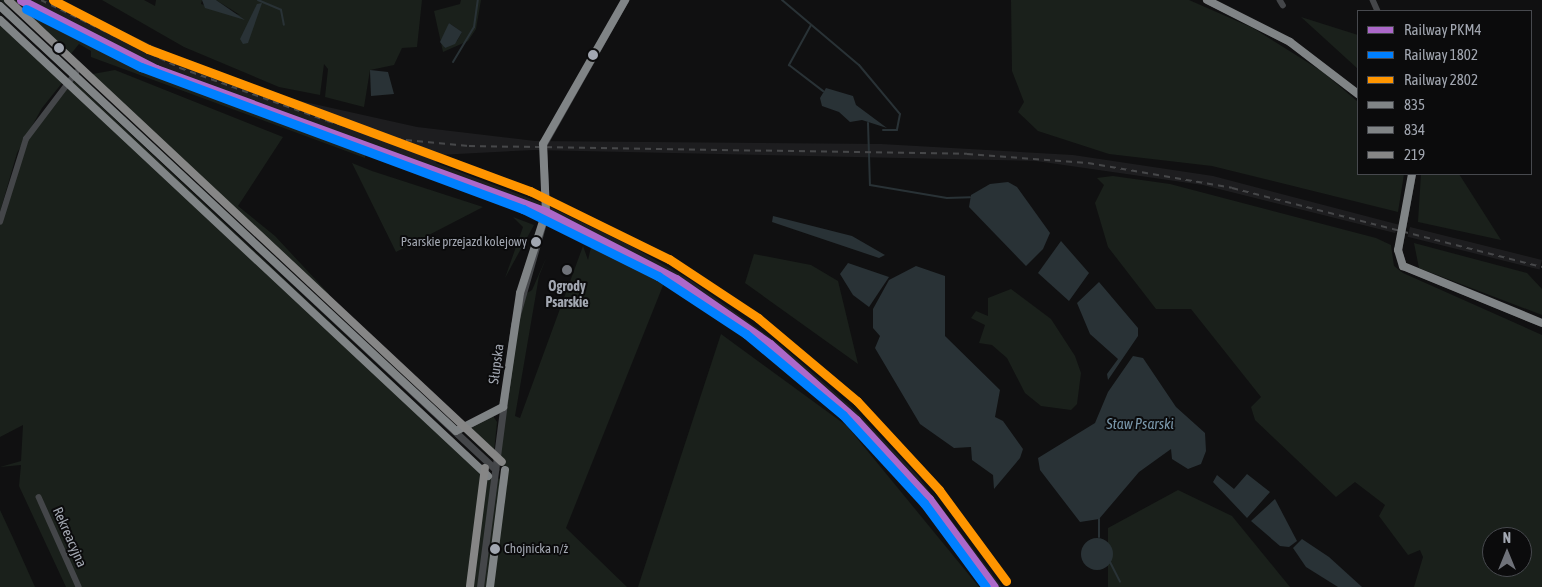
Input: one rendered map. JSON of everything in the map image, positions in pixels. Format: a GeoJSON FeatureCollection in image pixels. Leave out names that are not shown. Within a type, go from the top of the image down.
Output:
{"type":"FeatureCollection","features":[{"type":"Feature","properties":{"kind":"street","name":"Słupska"},"geometry":{"type":"LineString","coordinates":[[480,587],[520,293],[547,208],[541,164],[544,140],[624,0]]}},
{"type":"Feature","properties":{"kind":"street"},"geometry":{"type":"LineString","coordinates":[[1207,0],[1290,42],[1357,93]]}},
{"type":"Feature","properties":{"kind":"street"},"geometry":{"type":"LineString","coordinates":[[0,6],[76,73],[495,468]]}},
{"type":"Feature","properties":{"kind":"street"},"geometry":{"type":"LineString","coordinates":[[0,222],[24,142],[76,73]]}},
{"type":"Feature","properties":{"kind":"street"},"geometry":{"type":"LineString","coordinates":[[1412,175],[1398,250],[1403,266],[1542,323]]}},
{"type":"Feature","properties":{"kind":"street"},"geometry":{"type":"LineString","coordinates":[[456,432],[503,407]]}},
{"type":"Feature","properties":{"kind":"street","name":"Rekreacyjna"},"geometry":{"type":"LineString","coordinates":[[39,497],[79,587]]}},
{"type":"Feature","properties":{"kind":"shaded area"},"geometry":{"type":"Polygon","coordinates":[[[0,0],[16,0],[109,52],[186,88],[348,146],[365,154],[365,158],[91,57],[91,51],[79,44],[70,55],[0,0]]]}},
{"type":"Feature","properties":{"kind":"shaded area"},"geometry":{"type":"Polygon","coordinates":[[[16,0],[56,0],[205,70],[269,94],[417,127],[535,141],[881,144],[1073,155],[1213,176],[1400,225],[1395,233],[1203,185],[1036,161],[534,150],[438,155],[436,163],[542,203],[633,247],[692,281],[782,346],[857,412],[917,475],[1002,587],[989,587],[942,522],[861,428],[776,353],[674,280],[597,238],[503,197],[186,88],[109,52],[16,0]]]}},
{"type":"Feature","properties":{"kind":"shaded area"},"geometry":{"type":"Polygon","coordinates":[[[102,0],[144,0],[155,6],[156,0],[202,0],[201,4],[240,15],[216,0],[422,0],[417,47],[402,48],[394,65],[370,70],[364,107],[325,97],[328,69],[324,64],[320,95],[279,87],[184,47],[102,0]]]}},
{"type":"Feature","properties":{"kind":"shaded area"},"geometry":{"type":"Polygon","coordinates":[[[461,0],[481,0],[476,29],[468,41],[443,52],[434,11],[460,4],[461,0]],[[449,23],[444,48],[457,41],[462,32],[449,23]]]}},
{"type":"Feature","properties":{"kind":"shaded area"},"geometry":{"type":"Polygon","coordinates":[[[1011,0],[1189,0],[1253,28],[1323,72],[1357,101],[1357,175],[1404,175],[1398,212],[1212,166],[1109,154],[1038,131],[1018,112],[1024,102],[1012,71],[1011,0]]]}},
{"type":"Feature","properties":{"kind":"shaded area"},"geometry":{"type":"Polygon","coordinates":[[[1301,17],[1357,35],[1357,68],[1301,17]]]}},
{"type":"Feature","properties":{"kind":"shaded area"},"geometry":{"type":"Polygon","coordinates":[[[0,21],[61,77],[62,83],[42,108],[17,153],[0,212],[0,21]]]}},
{"type":"Feature","properties":{"kind":"shaded area"},"geometry":{"type":"Polygon","coordinates":[[[115,70],[283,137],[238,206],[275,236],[329,294],[326,298],[87,75],[115,70]]]}},
{"type":"Feature","properties":{"kind":"shaded area"},"geometry":{"type":"Polygon","coordinates":[[[72,79],[471,455],[486,478],[504,479],[505,469],[499,462],[517,320],[524,295],[532,290],[547,256],[539,276],[515,416],[520,418],[583,246],[588,260],[592,243],[664,283],[566,528],[627,587],[66,587],[19,486],[21,465],[0,467],[21,461],[23,425],[0,437],[0,225],[29,138],[72,79]]]}},
{"type":"Feature","properties":{"kind":"shaded area"},"geometry":{"type":"Polygon","coordinates":[[[352,163],[372,171],[483,207],[396,252],[352,163]]]}},
{"type":"Feature","properties":{"kind":"shaded area"},"geometry":{"type":"Polygon","coordinates":[[[1421,175],[1460,175],[1501,240],[1418,222],[1421,175]]]}},
{"type":"Feature","properties":{"kind":"shaded area"},"geometry":{"type":"Polygon","coordinates":[[[1113,176],[1170,184],[1376,238],[1391,245],[1394,266],[1403,273],[1542,335],[1542,587],[1414,587],[1423,557],[1420,550],[1408,555],[1379,516],[1385,505],[1355,482],[1336,497],[1255,420],[1251,407],[1261,397],[1191,309],[1156,309],[1108,247],[1095,203],[1104,185],[1097,178],[1113,176]]]}},
{"type":"Feature","properties":{"kind":"shaded area"},"geometry":{"type":"Polygon","coordinates":[[[513,217],[534,225],[505,278],[523,227],[513,217]]]}},
{"type":"Feature","properties":{"kind":"shaded area"},"geometry":{"type":"Polygon","coordinates":[[[1410,227],[1542,260],[1540,270],[1408,237],[1410,227]]]}},
{"type":"Feature","properties":{"kind":"shaded area"},"geometry":{"type":"Polygon","coordinates":[[[1414,243],[1527,273],[1542,289],[1542,315],[1419,268],[1414,243]]]}},
{"type":"Feature","properties":{"kind":"shaded area"},"geometry":{"type":"Polygon","coordinates":[[[754,254],[811,265],[838,281],[858,364],[745,283],[754,254]]]}},
{"type":"Feature","properties":{"kind":"shaded area"},"geometry":{"type":"Polygon","coordinates":[[[1011,289],[1051,319],[1075,356],[1081,373],[1077,404],[1071,410],[1041,406],[1025,393],[1007,358],[992,345],[979,343],[985,325],[971,318],[976,311],[988,316],[988,298],[1011,289]]]}},
{"type":"Feature","properties":{"kind":"shaded area"},"geometry":{"type":"Polygon","coordinates":[[[721,334],[847,426],[979,587],[638,587],[721,334]]]}},
{"type":"Feature","properties":{"kind":"shaded area"},"geometry":{"type":"Polygon","coordinates":[[[493,416],[497,422],[494,451],[489,456],[464,432],[493,416]]]}},
{"type":"Feature","properties":{"kind":"shaded area"},"geometry":{"type":"Polygon","coordinates":[[[1178,490],[1232,516],[1290,587],[1108,587],[1108,528],[1178,490]]]}},
{"type":"Feature","properties":{"kind":"shaded area"},"geometry":{"type":"Polygon","coordinates":[[[0,510],[13,538],[35,587],[0,587],[0,510]]]}},
{"type":"Feature","properties":{"kind":"water"},"geometry":{"type":"Polygon","coordinates":[[[202,0],[216,0],[245,20],[205,8],[202,0]]]}},
{"type":"Feature","properties":{"kind":"water"},"geometry":{"type":"Polygon","coordinates":[[[262,3],[248,43],[243,44],[240,39],[257,4],[262,3]]]}},
{"type":"Feature","properties":{"kind":"water"},"geometry":{"type":"Polygon","coordinates":[[[449,23],[462,32],[455,44],[445,48],[440,42],[449,23]]]}},
{"type":"Feature","properties":{"kind":"water"},"geometry":{"type":"Polygon","coordinates":[[[370,70],[388,72],[394,94],[371,96],[370,70]]]}},
{"type":"Feature","properties":{"kind":"water"},"geometry":{"type":"Polygon","coordinates":[[[826,88],[853,96],[856,105],[887,128],[862,120],[850,122],[839,112],[822,106],[820,98],[826,88]]]}},
{"type":"Feature","properties":{"kind":"water"},"geometry":{"type":"Polygon","coordinates":[[[1008,182],[1017,187],[1050,233],[1043,249],[1026,266],[969,207],[971,195],[990,184],[1008,182]]]}},
{"type":"Feature","properties":{"kind":"water"},"geometry":{"type":"Polygon","coordinates":[[[773,216],[852,236],[885,255],[879,258],[772,222],[773,216]]]}},
{"type":"Feature","properties":{"kind":"water"},"geometry":{"type":"Polygon","coordinates":[[[1061,241],[1089,273],[1069,301],[1038,273],[1061,241]]]}},
{"type":"Feature","properties":{"kind":"water"},"geometry":{"type":"Polygon","coordinates":[[[848,263],[889,277],[869,307],[853,295],[840,274],[848,263]]]}},
{"type":"Feature","properties":{"kind":"water"},"geometry":{"type":"Polygon","coordinates":[[[916,266],[945,276],[945,336],[1000,390],[995,417],[1003,421],[1023,449],[1020,458],[994,489],[993,475],[972,460],[971,447],[954,448],[920,424],[875,348],[880,336],[873,328],[873,309],[889,280],[916,266]]]}},
{"type":"Feature","properties":{"kind":"water"},"geometry":{"type":"Polygon","coordinates":[[[1099,282],[1138,328],[1138,336],[1108,380],[1107,374],[1118,359],[1090,334],[1077,303],[1099,282]]]}},
{"type":"Feature","properties":{"kind":"water","name":"Staw Psarski"},"geometry":{"type":"Polygon","coordinates":[[[1133,356],[1143,358],[1176,407],[1205,433],[1206,451],[1201,464],[1188,469],[1172,459],[1171,449],[1139,472],[1099,519],[1080,522],[1040,470],[1038,458],[1095,423],[1108,392],[1133,356]]]}},
{"type":"Feature","properties":{"kind":"water"},"geometry":{"type":"Polygon","coordinates":[[[1247,474],[1270,492],[1247,518],[1213,482],[1217,475],[1234,489],[1247,474]]]}},
{"type":"Feature","properties":{"kind":"water"},"geometry":{"type":"Polygon","coordinates":[[[1275,499],[1297,541],[1289,547],[1280,546],[1251,521],[1275,499]]]}},
{"type":"Feature","properties":{"kind":"water"},"geometry":{"type":"Polygon","coordinates":[[[1097,538],[1108,543],[1113,554],[1108,565],[1097,570],[1086,565],[1081,554],[1086,543],[1097,538]]]}},
{"type":"Feature","properties":{"kind":"water"},"geometry":{"type":"Polygon","coordinates":[[[1302,539],[1329,557],[1362,587],[1338,587],[1306,567],[1293,548],[1302,539]]]}},
{"type":"Feature","properties":{"kind":"waterway"},"geometry":{"type":"LineString","coordinates":[[258,0],[281,10],[284,25]]}},
{"type":"Feature","properties":{"kind":"waterway"},"geometry":{"type":"LineString","coordinates":[[453,62],[474,27],[478,0]]}},
{"type":"Feature","properties":{"kind":"waterway"},"geometry":{"type":"LineString","coordinates":[[782,0],[859,65],[900,114],[897,130],[883,130]]}},
{"type":"Feature","properties":{"kind":"waterway"},"geometry":{"type":"LineString","coordinates":[[811,25],[789,65],[823,91]]}},
{"type":"Feature","properties":{"kind":"waterway"},"geometry":{"type":"LineString","coordinates":[[868,123],[870,185],[947,198],[970,197]]}},
{"type":"Feature","properties":{"kind":"waterway"},"geometry":{"type":"LineString","coordinates":[[1099,519],[1099,537]]}},
{"type":"Feature","properties":{"kind":"waterway"},"geometry":{"type":"LineString","coordinates":[[1110,562],[1120,582]]}},
{"type":"Feature","properties":{"kind":"railway"},"geometry":{"type":"LineString","coordinates":[[41,0],[180,68],[327,121],[395,139],[469,146],[967,154],[1088,163],[1232,188],[1542,267]]}},
{"type":"Feature","properties":{"kind":"rail line","name":"PKM4"},"geometry":{"type":"LineString","coordinates":[[21,0],[156,69],[546,212],[676,279],[770,344],[856,420],[929,499],[994,587]]}},
{"type":"Feature","properties":{"kind":"rail line","name":"2802"},"geometry":{"type":"LineString","coordinates":[[53,0],[148,49],[530,191],[669,259],[758,318],[857,401],[939,490],[1006,581]]}},
{"type":"Feature","properties":{"kind":"rail line","name":"1802"},"geometry":{"type":"LineString","coordinates":[[26,9],[141,67],[523,209],[658,276],[746,334],[843,415],[924,503],[986,587]]}},
{"type":"Feature","properties":{"kind":"transit line","name":"219"},"geometry":{"type":"LineString","coordinates":[[8,0],[502,462]]}},
{"type":"Feature","properties":{"kind":"transit line","name":"835"},"geometry":{"type":"LineString","coordinates":[[503,407],[520,293],[546,212],[543,144],[625,0]]}},
{"type":"Feature","properties":{"kind":"transit line","name":"835"},"geometry":{"type":"LineString","coordinates":[[1207,0],[1290,42],[1357,93]]}},
{"type":"Feature","properties":{"kind":"transit line","name":"835"},"geometry":{"type":"LineString","coordinates":[[0,6],[456,431]]}},
{"type":"Feature","properties":{"kind":"transit line","name":"834"},"geometry":{"type":"LineString","coordinates":[[0,20],[488,476]]}},
{"type":"Feature","properties":{"kind":"transit line","name":"835"},"geometry":{"type":"LineString","coordinates":[[1412,175],[1398,250],[1403,266],[1542,323]]}},
{"type":"Feature","properties":{"kind":"transit line","name":"835"},"geometry":{"type":"LineString","coordinates":[[456,431],[503,407]]}},
{"type":"Feature","properties":{"kind":"transit line","name":"219"},"geometry":{"type":"LineString","coordinates":[[470,586],[485,468]]}},
{"type":"Feature","properties":{"kind":"transit line","name":"834"},"geometry":{"type":"LineString","coordinates":[[490,587],[505,470]]}},
{"type":"Feature","properties":{"kind":"place","name":"Psarskie przejazd kolejowy"},"geometry":{"type":"Point","coordinates":[536,242]}},
{"type":"Feature","properties":{"kind":"place","name":"Ogrody Psarskie"},"geometry":{"type":"Point","coordinates":[567,270]}},
{"type":"Feature","properties":{"kind":"place","name":"Chojnicka n/ż"},"geometry":{"type":"Point","coordinates":[495,549]}}]}
